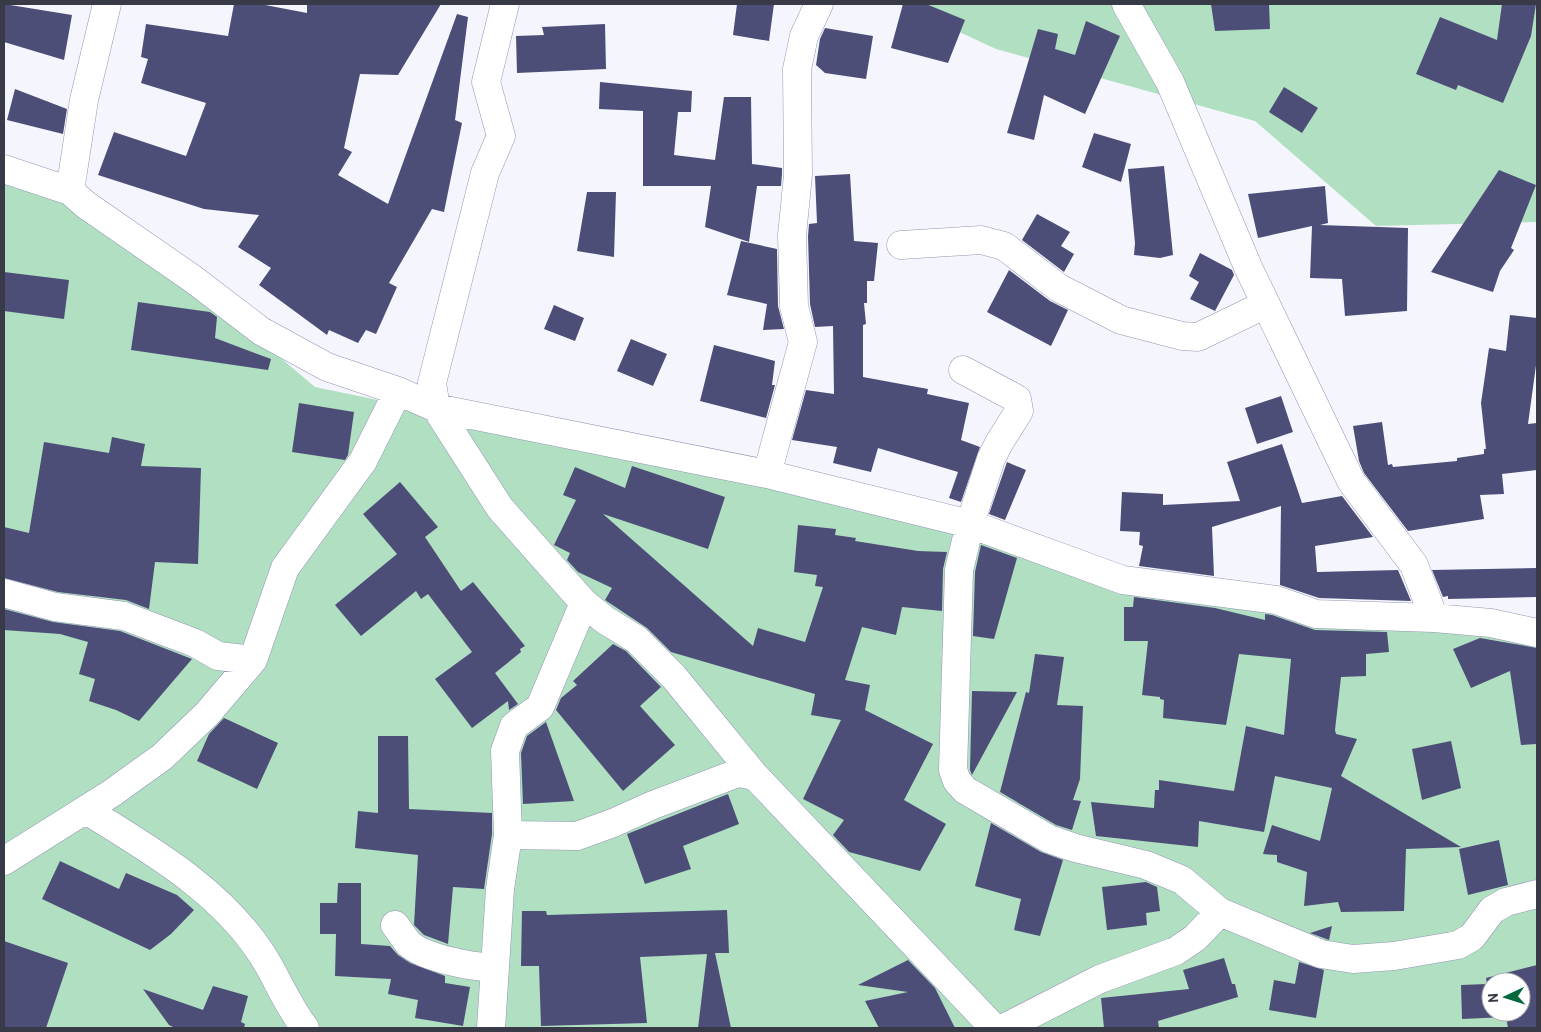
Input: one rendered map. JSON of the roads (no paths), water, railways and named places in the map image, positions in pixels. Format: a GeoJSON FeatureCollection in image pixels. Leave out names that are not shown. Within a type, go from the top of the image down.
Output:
{"type":"FeatureCollection","features":[{"type":"Feature","properties":{"kind":"street"},"geometry":{"type":"LineString","coordinates":[[70,191],[84,100],[107,4]]}},
{"type":"Feature","properties":{"kind":"street"},"geometry":{"type":"LineString","coordinates":[[505,4],[486,82],[501,136],[485,173],[432,382],[436,408],[500,508],[584,604],[643,646],[674,677],[755,776],[994,1028]]}},
{"type":"Feature","properties":{"kind":"street"},"geometry":{"type":"LineString","coordinates":[[767,474],[803,342],[794,306],[792,235],[798,174],[797,69],[804,36],[819,4]]}},
{"type":"Feature","properties":{"kind":"street"},"geometry":{"type":"LineString","coordinates":[[1126,4],[1170,82],[1248,267],[1351,481],[1414,565],[1434,618]]}},
{"type":"Feature","properties":{"kind":"street"},"geometry":{"type":"LineString","coordinates":[[4,169],[70,191],[86,205],[193,279],[261,331],[327,367],[398,392],[436,408],[767,474],[970,524],[1123,580],[1276,600],[1316,614],[1434,618],[1491,623],[1537,633]]}},
{"type":"Feature","properties":{"kind":"street"},"geometry":{"type":"LineString","coordinates":[[901,245],[981,240],[1004,246],[1060,288],[1120,320],[1182,336],[1198,337],[1266,304]]}},
{"type":"Feature","properties":{"kind":"street"},"geometry":{"type":"LineString","coordinates":[[963,370],[1017,399],[1019,411],[991,459],[970,524],[957,584],[953,770],[957,781],[965,790],[1049,839],[1155,868],[1182,880],[1220,912],[1321,954],[1353,959],[1394,956],[1458,945],[1472,937],[1492,910],[1506,902],[1537,894]]}},
{"type":"Feature","properties":{"kind":"street"},"geometry":{"type":"LineString","coordinates":[[4,862],[86,810],[162,757],[207,714],[254,660],[285,568],[363,461],[398,392]]}},
{"type":"Feature","properties":{"kind":"street"},"geometry":{"type":"LineString","coordinates":[[4,594],[55,606],[124,616],[195,643],[218,656],[254,660]]}},
{"type":"Feature","properties":{"kind":"street"},"geometry":{"type":"LineString","coordinates":[[491,1028],[500,888],[508,835],[505,751],[514,726],[540,707],[584,604]]}},
{"type":"Feature","properties":{"kind":"street"},"geometry":{"type":"LineString","coordinates":[[508,835],[577,836],[738,773],[755,776]]}},
{"type":"Feature","properties":{"kind":"street"},"geometry":{"type":"LineString","coordinates":[[86,810],[161,857],[203,888],[225,908],[261,953],[305,1028]]}},
{"type":"Feature","properties":{"kind":"street"},"geometry":{"type":"LineString","coordinates":[[1004,1028],[1100,979],[1176,951],[1195,938],[1220,912]]}},
{"type":"Feature","properties":{"kind":"street"},"geometry":{"type":"LineString","coordinates":[[395,925],[410,944],[435,956],[477,968],[495,967]]}}]}
